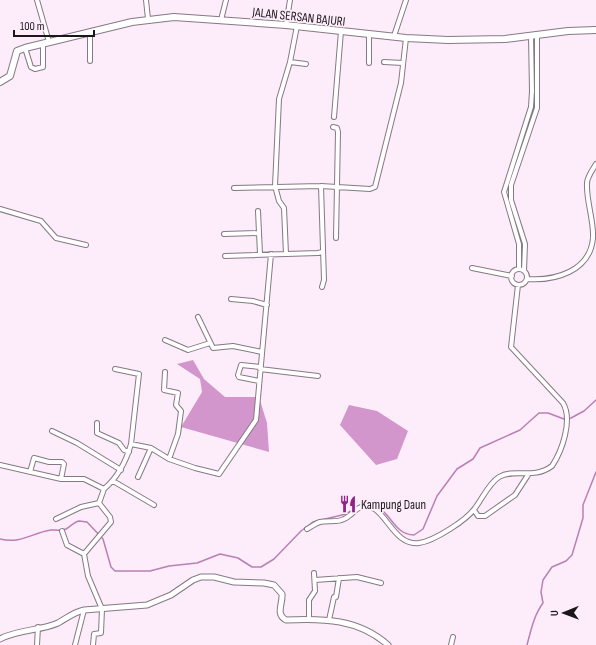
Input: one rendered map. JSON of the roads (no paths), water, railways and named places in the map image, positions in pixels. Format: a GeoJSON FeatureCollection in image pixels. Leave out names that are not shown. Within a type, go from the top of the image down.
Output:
{"type":"FeatureCollection","features":[{"type":"Feature","properties":{"kind":"main road","name":"JALAN SERSAN BAJURI"},"geometry":{"type":"LineString","coordinates":[[25,48],[148,19],[174,17],[286,25],[406,38],[461,40],[505,39],[596,30]]}},
{"type":"Feature","properties":{"kind":"main road"},"geometry":{"type":"LineString","coordinates":[[0,82],[10,76],[17,51],[25,48]]}},
{"type":"Feature","properties":{"kind":"street"},"geometry":{"type":"LineString","coordinates":[[25,48],[32,67],[43,67],[46,42],[37,0]]}},
{"type":"Feature","properties":{"kind":"street"},"geometry":{"type":"LineString","coordinates":[[146,0],[148,19]]}},
{"type":"Feature","properties":{"kind":"street"},"geometry":{"type":"LineString","coordinates":[[221,20],[226,0]]}},
{"type":"Feature","properties":{"kind":"street"},"geometry":{"type":"LineString","coordinates":[[286,25],[290,0]]}},
{"type":"Feature","properties":{"kind":"street"},"geometry":{"type":"LineString","coordinates":[[394,36],[406,0]]}},
{"type":"Feature","properties":{"kind":"street"},"geometry":{"type":"LineString","coordinates":[[286,254],[284,208],[279,201],[275,186],[279,98],[290,62],[297,26]]}},
{"type":"Feature","properties":{"kind":"street"},"geometry":{"type":"LineString","coordinates":[[334,117],[341,31]]}},
{"type":"Feature","properties":{"kind":"street"},"geometry":{"type":"LineString","coordinates":[[90,33],[90,62]]}},
{"type":"Feature","properties":{"kind":"street"},"geometry":{"type":"LineString","coordinates":[[369,34],[369,63]]}},
{"type":"Feature","properties":{"kind":"street"},"geometry":{"type":"LineString","coordinates":[[519,269],[519,244],[504,195],[506,182],[531,107],[534,36]]}},
{"type":"Feature","properties":{"kind":"street"},"geometry":{"type":"LineString","coordinates":[[527,279],[524,271],[525,244],[510,194],[537,108],[534,36]]}},
{"type":"Feature","properties":{"kind":"street"},"geometry":{"type":"LineString","coordinates":[[234,188],[336,186],[370,189],[376,185],[402,83],[406,38]]}},
{"type":"Feature","properties":{"kind":"street"},"geometry":{"type":"LineString","coordinates":[[290,62],[306,64]]}},
{"type":"Feature","properties":{"kind":"street"},"geometry":{"type":"LineString","coordinates":[[384,62],[403,63]]}},
{"type":"Feature","properties":{"kind":"street"},"geometry":{"type":"LineString","coordinates":[[333,127],[337,128],[338,132],[336,238]]}},
{"type":"Feature","properties":{"kind":"street"},"geometry":{"type":"LineString","coordinates":[[513,161],[519,163]]}},
{"type":"Feature","properties":{"kind":"street"},"geometry":{"type":"LineString","coordinates":[[527,279],[551,279],[564,276],[582,262],[591,248],[593,238],[591,208],[587,183],[596,164]]}},
{"type":"Feature","properties":{"kind":"street"},"geometry":{"type":"LineString","coordinates":[[322,186],[322,252],[324,280],[322,287]]}},
{"type":"Feature","properties":{"kind":"street"},"geometry":{"type":"LineString","coordinates":[[0,209],[41,221],[56,238],[86,245]]}},
{"type":"Feature","properties":{"kind":"street"},"geometry":{"type":"LineString","coordinates":[[258,211],[260,254]]}},
{"type":"Feature","properties":{"kind":"street"},"geometry":{"type":"LineString","coordinates":[[224,234],[259,233]]}},
{"type":"Feature","properties":{"kind":"street"},"geometry":{"type":"LineString","coordinates":[[225,256],[322,252]]}},
{"type":"Feature","properties":{"kind":"street"},"geometry":{"type":"LineString","coordinates":[[131,444],[151,448],[169,458],[195,468],[219,474],[256,420],[271,254]]}},
{"type":"Feature","properties":{"kind":"street"},"geometry":{"type":"LineString","coordinates":[[472,268],[512,276]]}},
{"type":"Feature","properties":{"kind":"street"},"geometry":{"type":"LineString","coordinates":[[519,269],[524,271]]}},
{"type":"Feature","properties":{"kind":"street"},"geometry":{"type":"LineString","coordinates":[[519,269],[515,271],[512,276],[513,282],[518,285],[524,284],[527,279]]}},
{"type":"Feature","properties":{"kind":"street"},"geometry":{"type":"LineString","coordinates":[[307,529],[320,522],[344,519],[361,507],[367,506],[379,512],[397,535],[404,540],[420,543],[451,528],[474,510],[499,477],[513,474],[528,475],[537,473],[552,466],[565,433],[568,417],[563,403],[511,347],[518,285]]}},
{"type":"Feature","properties":{"kind":"street"},"geometry":{"type":"LineString","coordinates":[[231,299],[253,301],[267,305]]}},
{"type":"Feature","properties":{"kind":"street"},"geometry":{"type":"LineString","coordinates":[[198,317],[210,343],[214,348],[233,346],[262,352]]}},
{"type":"Feature","properties":{"kind":"street"},"geometry":{"type":"LineString","coordinates":[[165,340],[188,350],[210,343]]}},
{"type":"Feature","properties":{"kind":"street"},"geometry":{"type":"LineString","coordinates":[[259,381],[239,377],[238,375],[241,365],[318,376]]}},
{"type":"Feature","properties":{"kind":"street"},"geometry":{"type":"LineString","coordinates":[[99,503],[104,490],[121,470],[131,444],[139,374],[115,369]]}},
{"type":"Feature","properties":{"kind":"street"},"geometry":{"type":"LineString","coordinates":[[166,372],[164,390],[178,394],[176,405],[181,411],[178,434],[169,458]]}},
{"type":"Feature","properties":{"kind":"street"},"geometry":{"type":"LineString","coordinates":[[97,423],[97,433],[115,441],[129,452]]}},
{"type":"Feature","properties":{"kind":"street"},"geometry":{"type":"LineString","coordinates":[[52,431],[77,443],[121,470]]}},
{"type":"Feature","properties":{"kind":"street"},"geometry":{"type":"LineString","coordinates":[[138,477],[151,448]]}},
{"type":"Feature","properties":{"kind":"street"},"geometry":{"type":"LineString","coordinates":[[30,472],[34,458],[49,462],[62,462],[64,464],[60,479]]}},
{"type":"Feature","properties":{"kind":"street"},"geometry":{"type":"LineString","coordinates":[[0,465],[60,479],[84,479],[104,490]]}},
{"type":"Feature","properties":{"kind":"street"},"geometry":{"type":"LineString","coordinates":[[474,510],[478,516],[485,516],[515,495],[528,475]]}},
{"type":"Feature","properties":{"kind":"street"},"geometry":{"type":"LineString","coordinates":[[113,481],[154,505]]}},
{"type":"Feature","properties":{"kind":"street"},"geometry":{"type":"LineString","coordinates":[[56,520],[81,507],[99,503]]}},
{"type":"Feature","properties":{"kind":"street"},"geometry":{"type":"LineString","coordinates":[[84,554],[111,522],[110,517],[99,503]]}},
{"type":"Feature","properties":{"kind":"street"},"geometry":{"type":"LineString","coordinates":[[62,531],[67,545],[84,554]]}},
{"type":"Feature","properties":{"kind":"street"},"geometry":{"type":"LineString","coordinates":[[84,554],[88,576],[102,609],[102,633],[94,634],[93,645]]}},
{"type":"Feature","properties":{"kind":"street"},"geometry":{"type":"LineString","coordinates":[[309,619],[309,603],[315,591],[314,573]]}},
{"type":"Feature","properties":{"kind":"street"},"geometry":{"type":"LineString","coordinates":[[0,639],[12,633],[58,623],[74,612],[147,605],[171,595],[193,580],[214,577],[234,582],[264,583],[274,586],[282,594],[279,612],[282,618],[286,620],[329,620],[364,628],[382,643],[388,645]]}},
{"type":"Feature","properties":{"kind":"street"},"geometry":{"type":"LineString","coordinates":[[329,620],[334,597],[336,597],[339,587],[339,578]]}},
{"type":"Feature","properties":{"kind":"street"},"geometry":{"type":"LineString","coordinates":[[315,580],[357,578],[381,583]]}},
{"type":"Feature","properties":{"kind":"street"},"geometry":{"type":"LineString","coordinates":[[75,645],[84,610]]}},
{"type":"Feature","properties":{"kind":"street"},"geometry":{"type":"LineString","coordinates":[[37,645],[38,627]]}},
{"type":"Feature","properties":{"kind":"street"},"geometry":{"type":"LineString","coordinates":[[451,645],[453,637]]}},
{"type":"Feature","properties":{"kind":"waterway"},"geometry":{"type":"LineString","coordinates":[[0,539],[21,539],[44,531],[64,530],[79,521],[87,522],[103,539],[111,567],[115,571],[150,571],[169,566],[197,563],[220,554],[238,558],[252,567],[261,567],[274,559],[301,531],[313,522],[346,514],[362,504],[372,505],[380,509],[400,530],[414,535],[423,529],[437,496],[457,469],[473,459],[480,448],[520,430],[539,413],[548,413],[564,419],[571,418],[584,411],[596,400]]}},
{"type":"Feature","properties":{"kind":"waterway"},"geometry":{"type":"LineString","coordinates":[[527,645],[531,628],[543,603],[541,592],[543,580],[552,567],[566,561],[572,555],[583,518],[583,505],[596,472]]}},
{"type":"Feature","properties":{"kind":"place","name":"Kampung Daun"},"geometry":{"type":"Point","coordinates":[348,504]}}]}
